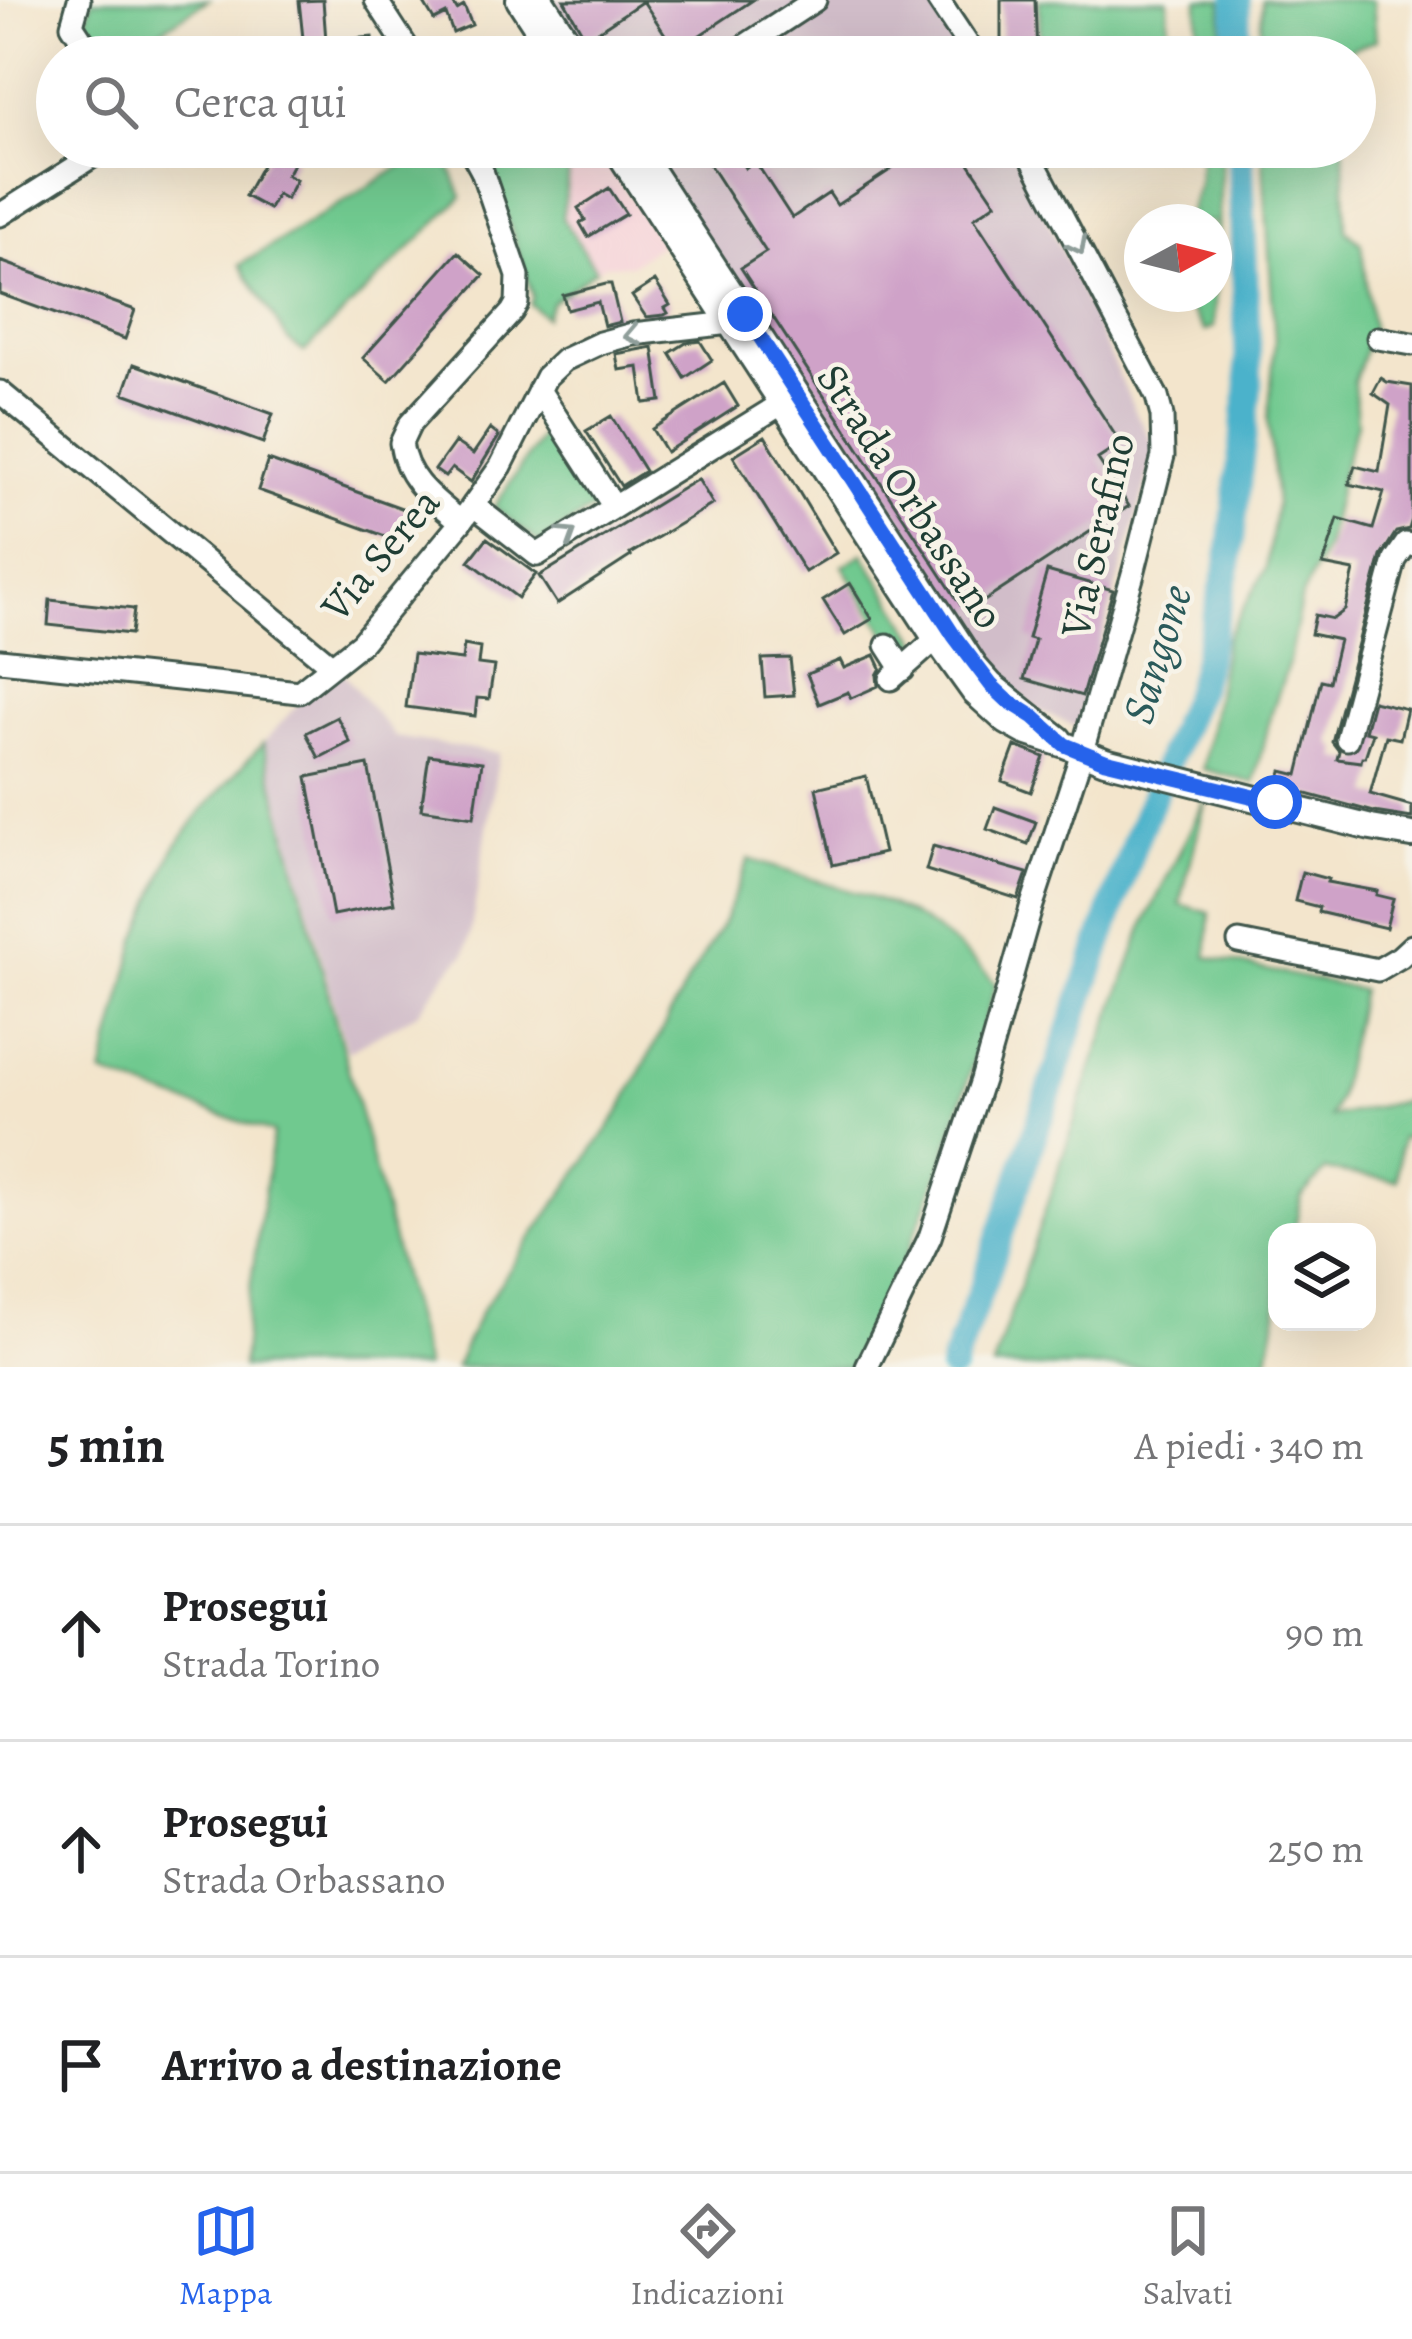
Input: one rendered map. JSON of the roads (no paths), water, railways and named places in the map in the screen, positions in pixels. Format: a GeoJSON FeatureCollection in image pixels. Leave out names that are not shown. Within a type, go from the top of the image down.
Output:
{"type":"FeatureCollection","features":[{"type":"Feature","properties":{"kind":"main road"},"geometry":{"type":"LineString","coordinates":[[519,0],[542,36]]}},
{"type":"Feature","properties":{"kind":"main road"},"geometry":{"type":"LineString","coordinates":[[541,0],[564,36]]}},
{"type":"Feature","properties":{"kind":"main road","name":"Strada Orbassano"},"geometry":{"type":"LineString","coordinates":[[630,168],[738,318]]}},
{"type":"Feature","properties":{"kind":"main road","name":"Strada Orbassano"},"geometry":{"type":"LineString","coordinates":[[649,168],[961,676],[989,707],[1025,732],[1084,753]]}},
{"type":"Feature","properties":{"kind":"main road","name":"Strada Orbassano"},"geometry":{"type":"LineString","coordinates":[[790,399],[975,667],[991,685],[1084,753]]}},
{"type":"Feature","properties":{"kind":"main road"},"geometry":{"type":"LineString","coordinates":[[1084,753],[1412,835]]}},
{"type":"Feature","properties":{"kind":"main road"},"geometry":{"type":"LineString","coordinates":[[1371,828],[1412,849]]}},
{"type":"Feature","properties":{"kind":"street"},"geometry":{"type":"LineString","coordinates":[[79,0],[72,25],[79,36]]}},
{"type":"Feature","properties":{"kind":"street"},"geometry":{"type":"LineString","coordinates":[[376,0],[399,36]]}},
{"type":"Feature","properties":{"kind":"street"},"geometry":{"type":"LineString","coordinates":[[760,36],[815,0]]}},
{"type":"Feature","properties":{"kind":"street"},"geometry":{"type":"LineString","coordinates":[[938,0],[962,36]]}},
{"type":"Feature","properties":{"kind":"street"},"geometry":{"type":"LineString","coordinates":[[0,215],[74,168]]}},
{"type":"Feature","properties":{"kind":"street"},"geometry":{"type":"LineString","coordinates":[[480,168],[520,287],[512,312],[405,431],[401,443],[419,486],[537,555],[790,399]]}},
{"type":"Feature","properties":{"kind":"street","name":"Via Serafino"},"geometry":{"type":"LineString","coordinates":[[867,1367],[930,1237],[982,1080],[1031,908],[1084,753],[1162,456],[1157,397],[1037,168]]}},
{"type":"Feature","properties":{"kind":"street","name":"Via Serea"},"geometry":{"type":"LineString","coordinates":[[0,660],[298,692],[361,643],[467,514],[501,466],[546,377],[564,360],[633,334],[738,318]]}},
{"type":"Feature","properties":{"kind":"street"},"geometry":{"type":"LineString","coordinates":[[1378,338],[1412,344]]}},
{"type":"Feature","properties":{"kind":"street"},"geometry":{"type":"LineString","coordinates":[[539,390],[614,507]]}},
{"type":"Feature","properties":{"kind":"street"},"geometry":{"type":"LineString","coordinates":[[0,392],[332,666]]}},
{"type":"Feature","properties":{"kind":"street"},"geometry":{"type":"LineString","coordinates":[[1347,739],[1395,560],[1406,544],[1412,545]]}},
{"type":"Feature","properties":{"kind":"street","name":"Strada Orbassano"},"geometry":{"type":"LineString","coordinates":[[886,645],[897,674],[936,639]]}},
{"type":"Feature","properties":{"kind":"street"},"geometry":{"type":"LineString","coordinates":[[1239,942],[1378,970],[1412,946]]}},
{"type":"Feature","properties":{"kind":"waterway","name":"Sangone"},"geometry":{"type":"LineString","coordinates":[[1237,0],[1237,36]]}},
{"type":"Feature","properties":{"kind":"waterway","name":"Sangone"},"geometry":{"type":"LineString","coordinates":[[952,1367],[1135,841],[1199,685],[1229,562],[1249,386],[1241,168]]}}]}
